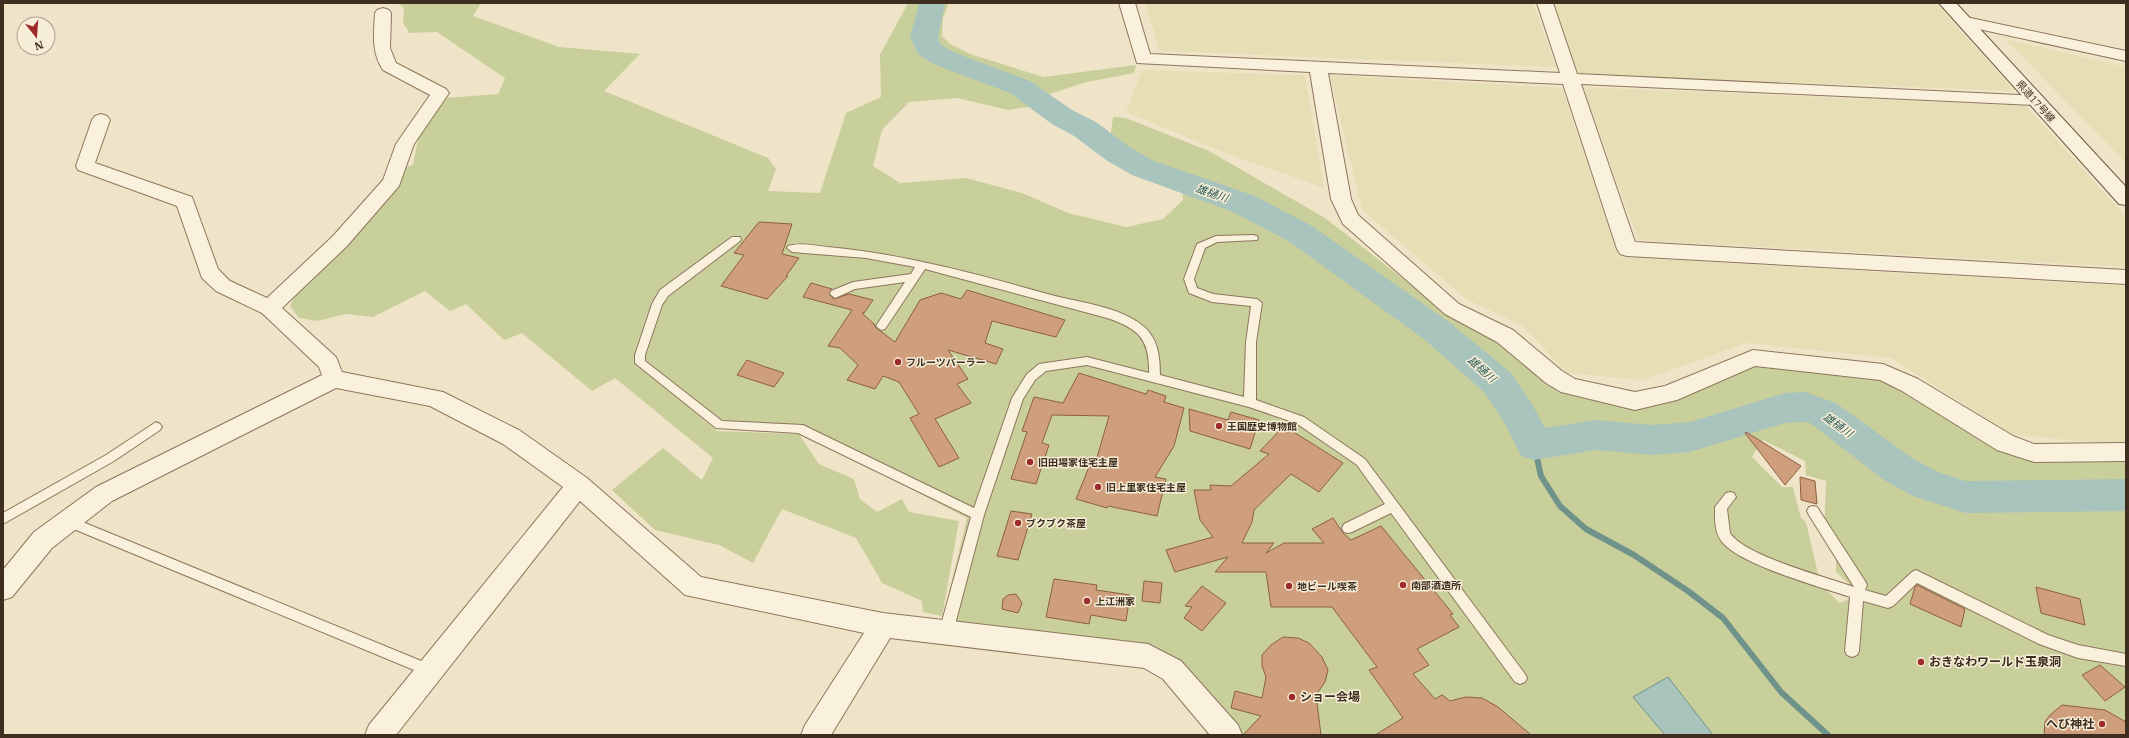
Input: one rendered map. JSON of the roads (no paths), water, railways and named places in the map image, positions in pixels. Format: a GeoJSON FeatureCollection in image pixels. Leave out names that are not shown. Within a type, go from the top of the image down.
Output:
{"type":"FeatureCollection","features":[{"type":"Feature","properties":{"kind":"street"},"geometry":{"type":"LineString","coordinates":[[1127,3],[1143,59],[2035,100]]}},
{"type":"Feature","properties":{"kind":"street"},"geometry":{"type":"LineString","coordinates":[[1545,3],[1627,249],[2126,277]]}},
{"type":"Feature","properties":{"kind":"street","name":"県道17号線"},"geometry":{"type":"LineString","coordinates":[[1947,3],[1966,22],[2126,199]]}},
{"type":"Feature","properties":{"kind":"street"},"geometry":{"type":"LineString","coordinates":[[269,308],[340,241],[392,182],[405,144],[440,93],[389,66],[382,48],[383,13]]}},
{"type":"Feature","properties":{"kind":"street"},"geometry":{"type":"LineString","coordinates":[[1966,22],[2126,56]]}},
{"type":"Feature","properties":{"kind":"street"},"geometry":{"type":"LineString","coordinates":[[1318,66],[1341,199],[1350,219],[1452,309],[1505,336],[1554,377],[1569,386],[1635,401],[1669,394],[1753,358],[1883,372],[1910,385],[2005,443],[2034,453],[2126,452]]}},
{"type":"Feature","properties":{"kind":"street"},"geometry":{"type":"LineString","coordinates":[[101,120],[85,166],[185,202],[208,273],[223,286],[269,308],[328,363],[334,379]]}},
{"type":"Feature","properties":{"kind":"street"},"geometry":{"type":"LineString","coordinates":[[3,589],[43,540],[104,494],[334,379],[435,398],[511,437],[579,485],[694,587],[883,625],[1148,656],[1172,670],[1227,735]]}},
{"type":"Feature","properties":{"kind":"street"},"geometry":{"type":"LineString","coordinates":[[380,735],[579,485]]}},
{"type":"Feature","properties":{"kind":"street"},"geometry":{"type":"LineString","coordinates":[[815,735],[883,625]]}},
{"type":"Feature","properties":{"kind":"lane"},"geometry":{"type":"LineString","coordinates":[[1250,403],[1251,342],[1257,303],[1212,298],[1193,290],[1189,279],[1201,246],[1216,239],[1253,238]]}},
{"type":"Feature","properties":{"kind":"lane"},"geometry":{"type":"LineString","coordinates":[[736,239],[664,293],[657,304],[640,355],[640,363],[720,425],[799,428],[978,515]]}},
{"type":"Feature","properties":{"kind":"lane"},"geometry":{"type":"LineString","coordinates":[[792,248],[866,254],[972,275],[1117,317],[1140,329],[1151,342],[1156,359],[1154,377]]}},
{"type":"Feature","properties":{"kind":"lane"},"geometry":{"type":"LineString","coordinates":[[881,326],[922,265]]}},
{"type":"Feature","properties":{"kind":"lane"},"geometry":{"type":"LineString","coordinates":[[835,294],[852,286],[914,277]]}},
{"type":"Feature","properties":{"kind":"lane"},"geometry":{"type":"LineString","coordinates":[[946,632],[978,515],[1018,398],[1031,377],[1043,367],[1087,361],[1154,377],[1250,403],[1300,420],[1361,462],[1520,678]]}},
{"type":"Feature","properties":{"kind":"lane"},"geometry":{"type":"LineString","coordinates":[[3,519],[110,458],[156,427]]}},
{"type":"Feature","properties":{"kind":"lane"},"geometry":{"type":"LineString","coordinates":[[1730,497],[1721,506],[1722,530],[1728,540],[1747,554],[1857,594],[1888,602],[1916,576],[1971,602],[1995,618],[2064,647],[2126,660]]}},
{"type":"Feature","properties":{"kind":"lane"},"geometry":{"type":"LineString","coordinates":[[1348,528],[1394,506]]}},
{"type":"Feature","properties":{"kind":"lane"},"geometry":{"type":"LineString","coordinates":[[1813,511],[1861,585],[1857,594],[1852,651]]}},
{"type":"Feature","properties":{"kind":"lane"},"geometry":{"type":"LineString","coordinates":[[68,521],[431,671]]}},
{"type":"Feature","properties":{"kind":"water"},"geometry":{"type":"Polygon","coordinates":[[[1668,677],[1713,735],[1665,735],[1633,697],[1668,677]]]}},
{"type":"Feature","properties":{"kind":"waterway","name":"雄樋川"},"geometry":{"type":"LineString","coordinates":[[932,3],[924,37],[928,48],[943,58],[1020,87],[1062,117],[1085,129],[1117,153],[1143,168],[1244,204],[1301,234],[1361,275],[1437,331],[1497,382],[1519,414],[1534,445],[1596,435],[1652,440],[1690,437],[1785,408],[1805,407],[1823,413],[1898,469],[1927,485],[1966,497],[2126,495]]}},
{"type":"Feature","properties":{"kind":"waterway"},"geometry":{"type":"LineString","coordinates":[[1534,445],[1541,476],[1560,506],[1586,529],[1634,555],[1688,591],[1723,618],[1781,692],[1828,735]]}},
{"type":"Feature","properties":{"kind":"place","name":"フルーツパーラー"},"geometry":{"type":"Point","coordinates":[898,362]}},
{"type":"Feature","properties":{"kind":"place","name":"王国歴史博物館"},"geometry":{"type":"Point","coordinates":[1219,426]}},
{"type":"Feature","properties":{"kind":"place","name":"旧田場家住宅主屋"},"geometry":{"type":"Point","coordinates":[1030,462]}},
{"type":"Feature","properties":{"kind":"place","name":"旧上里家住宅主屋"},"geometry":{"type":"Point","coordinates":[1098,487]}},
{"type":"Feature","properties":{"kind":"place","name":"ブクブク茶屋"},"geometry":{"type":"Point","coordinates":[1018,523]}},
{"type":"Feature","properties":{"kind":"place","name":"南部酒造所"},"geometry":{"type":"Point","coordinates":[1403,585]}},
{"type":"Feature","properties":{"kind":"place","name":"地ビール喫茶"},"geometry":{"type":"Point","coordinates":[1289,586]}},
{"type":"Feature","properties":{"kind":"place","name":"上江洲家"},"geometry":{"type":"Point","coordinates":[1087,601]}},
{"type":"Feature","properties":{"kind":"place","name":"おきなわワールド玉泉洞"},"geometry":{"type":"Point","coordinates":[1921,662]}},
{"type":"Feature","properties":{"kind":"place","name":"ショー会場"},"geometry":{"type":"Point","coordinates":[1292,697]}},
{"type":"Feature","properties":{"kind":"place","name":"へび神社"},"geometry":{"type":"Point","coordinates":[2102,724]}}]}
